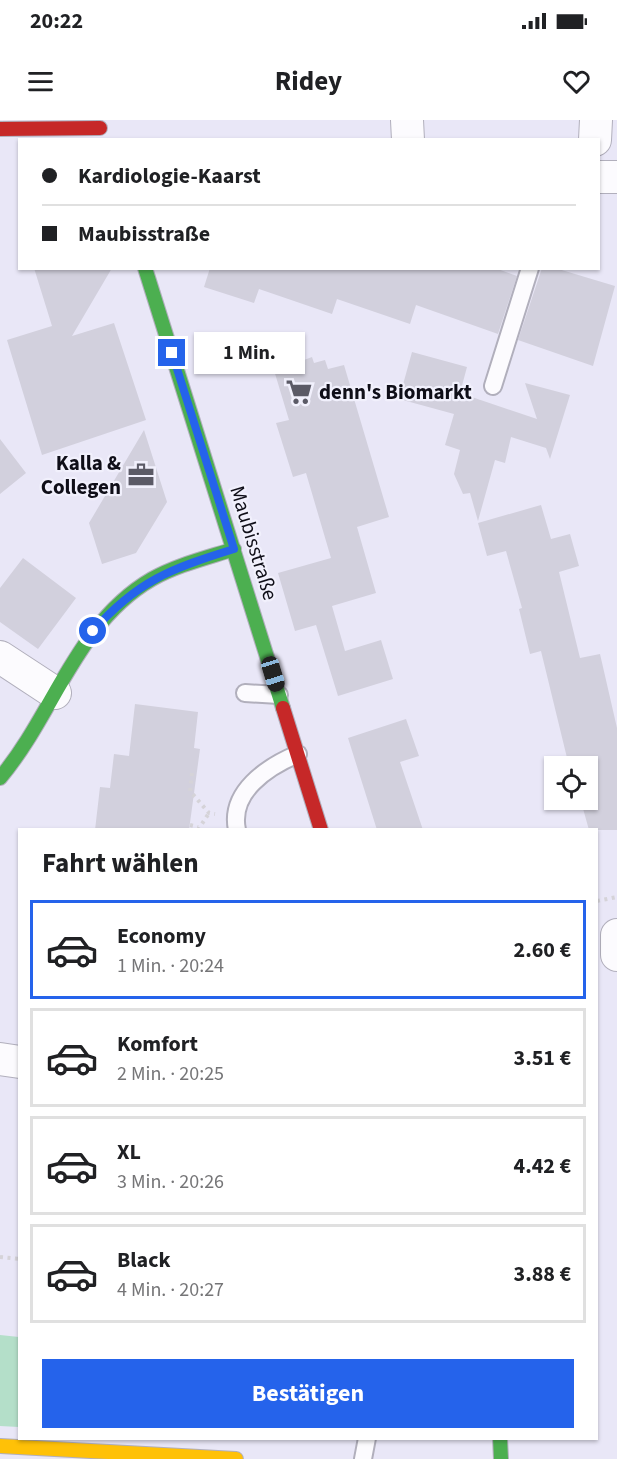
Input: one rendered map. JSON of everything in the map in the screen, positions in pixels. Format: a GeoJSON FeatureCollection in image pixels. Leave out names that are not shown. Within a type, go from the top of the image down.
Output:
{"type":"FeatureCollection","features":[{"type":"Feature","properties":{"kind":"street"},"geometry":{"type":"LineString","coordinates":[[407,120],[408,138]]}},
{"type":"Feature","properties":{"kind":"street"},"geometry":{"type":"LineString","coordinates":[[595,138],[596,120]]}},
{"type":"Feature","properties":{"kind":"street"},"geometry":{"type":"LineString","coordinates":[[0,129],[101,129]]}},
{"type":"Feature","properties":{"kind":"street"},"geometry":{"type":"LineString","coordinates":[[600,177],[617,177]]}},
{"type":"Feature","properties":{"kind":"street","name":"Maubisstraße"},"geometry":{"type":"LineString","coordinates":[[146,270],[320,828]]}},
{"type":"Feature","properties":{"kind":"street"},"geometry":{"type":"LineString","coordinates":[[0,778],[93,631],[116,604],[151,579],[234,549]]}},
{"type":"Feature","properties":{"kind":"street"},"geometry":{"type":"LineString","coordinates":[[0,657],[55,693]]}},
{"type":"Feature","properties":{"kind":"street"},"geometry":{"type":"LineString","coordinates":[[617,935],[617,955]]}},
{"type":"Feature","properties":{"kind":"street"},"geometry":{"type":"LineString","coordinates":[[0,1059],[18,1062]]}},
{"type":"Feature","properties":{"kind":"street"},"geometry":{"type":"LineString","coordinates":[[500,1440],[501,1459]]}},
{"type":"Feature","properties":{"kind":"street"},"geometry":{"type":"LineString","coordinates":[[0,1446],[236,1459]]}},
{"type":"Feature","properties":{"kind":"lane"},"geometry":{"type":"LineString","coordinates":[[493,386],[529,270]]}},
{"type":"Feature","properties":{"kind":"lane"},"geometry":{"type":"LineString","coordinates":[[245,693],[279,695]]}},
{"type":"Feature","properties":{"kind":"lane"},"geometry":{"type":"LineString","coordinates":[[235,822],[237,804],[258,777],[277,763],[298,754]]}},
{"type":"Feature","properties":{"kind":"lane"},"geometry":{"type":"LineString","coordinates":[[363,1459],[367,1440]]}},
{"type":"Feature","properties":{"kind":"path"},"geometry":{"type":"LineString","coordinates":[[192,773],[190,791],[209,813],[235,822]]}},
{"type":"Feature","properties":{"kind":"path"},"geometry":{"type":"LineString","coordinates":[[189,825],[198,828],[209,813]]}},
{"type":"Feature","properties":{"kind":"path"},"geometry":{"type":"LineString","coordinates":[[598,901],[617,897]]}},
{"type":"Feature","properties":{"kind":"path"},"geometry":{"type":"LineString","coordinates":[[0,1257],[18,1259]]}},
{"type":"Feature","properties":{"kind":"green space"},"geometry":{"type":"Polygon","coordinates":[[[0,1335],[18,1337],[18,1427],[0,1426],[0,1335]]]}},
{"type":"Feature","properties":{"kind":"building"},"geometry":{"type":"Polygon","coordinates":[[[35,270],[111,270],[72,336],[114,323],[146,420],[42,455],[7,340],[52,326],[35,270]]]}},
{"type":"Feature","properties":{"kind":"building"},"geometry":{"type":"Polygon","coordinates":[[[209,270],[500,270],[517,276],[498,334],[416,305],[410,324],[337,299],[332,314],[259,289],[254,303],[204,287],[209,270]]]}},
{"type":"Feature","properties":{"kind":"building"},"geometry":{"type":"Polygon","coordinates":[[[541,270],[562,270],[615,286],[593,366],[518,340],[541,270]]]}},
{"type":"Feature","properties":{"kind":"building"},"geometry":{"type":"Polygon","coordinates":[[[300,348],[304,360],[312,357],[314,363],[325,360],[328,369],[344,365],[389,517],[357,527],[376,593],[332,606],[345,651],[381,640],[393,679],[338,696],[316,625],[295,631],[278,573],[331,558],[306,473],[293,477],[276,423],[289,420],[270,357],[300,348]]]}},
{"type":"Feature","properties":{"kind":"building"},"geometry":{"type":"Polygon","coordinates":[[[412,352],[467,367],[460,393],[537,419],[525,383],[570,395],[550,459],[546,448],[511,437],[505,463],[495,460],[478,521],[470,493],[463,494],[454,474],[460,450],[445,445],[454,414],[399,399],[412,352]]]}},
{"type":"Feature","properties":{"kind":"building"},"geometry":{"type":"Polygon","coordinates":[[[144,430],[167,502],[136,553],[102,564],[89,523],[144,430]]]}},
{"type":"Feature","properties":{"kind":"building"},"geometry":{"type":"Polygon","coordinates":[[[0,439],[26,473],[0,494],[0,439]]]}},
{"type":"Feature","properties":{"kind":"building"},"geometry":{"type":"Polygon","coordinates":[[[541,505],[551,539],[570,534],[579,566],[559,572],[580,658],[600,654],[617,728],[617,830],[588,828],[583,810],[598,810],[598,756],[567,756],[541,651],[530,654],[519,609],[522,608],[506,551],[487,556],[478,523],[541,505]]]}},
{"type":"Feature","properties":{"kind":"building"},"geometry":{"type":"Polygon","coordinates":[[[23,558],[76,598],[38,649],[0,622],[0,588],[23,558]]]}},
{"type":"Feature","properties":{"kind":"building"},"geometry":{"type":"Polygon","coordinates":[[[135,704],[198,712],[194,748],[200,749],[189,828],[95,828],[100,787],[110,788],[114,754],[129,756],[135,704]]]}},
{"type":"Feature","properties":{"kind":"building"},"geometry":{"type":"Polygon","coordinates":[[[406,719],[419,756],[400,762],[422,828],[376,828],[348,738],[406,719]]]}},
{"type":"Feature","properties":{"kind":"traffic: fast"},"geometry":{"type":"LineString","coordinates":[[146,270],[283,708]]}},
{"type":"Feature","properties":{"kind":"traffic: fast"},"geometry":{"type":"LineString","coordinates":[[0,778],[19,753],[85,644],[126,598],[162,574],[234,549]]}},
{"type":"Feature","properties":{"kind":"traffic: fast"},"geometry":{"type":"LineString","coordinates":[[500,1440],[501,1459]]}},
{"type":"Feature","properties":{"kind":"traffic: slow"},"geometry":{"type":"LineString","coordinates":[[0,1446],[236,1459]]}},
{"type":"Feature","properties":{"kind":"traffic: jam"},"geometry":{"type":"LineString","coordinates":[[0,129],[100,128]]}},
{"type":"Feature","properties":{"kind":"traffic: jam"},"geometry":{"type":"LineString","coordinates":[[283,708],[320,828]]}},
{"type":"Feature","properties":{"kind":"place","name":"denn's Biomarkt"},"geometry":{"type":"Point","coordinates":[299,392]}},
{"type":"Feature","properties":{"kind":"place","name":"Kalla & Collegen"},"geometry":{"type":"Point","coordinates":[141,475]}},
{"type":"Feature","properties":{"kind":"route"},"geometry":{"type":"LineString","coordinates":[[93,631],[116,604],[151,579],[234,549],[172,353]]}}]}
